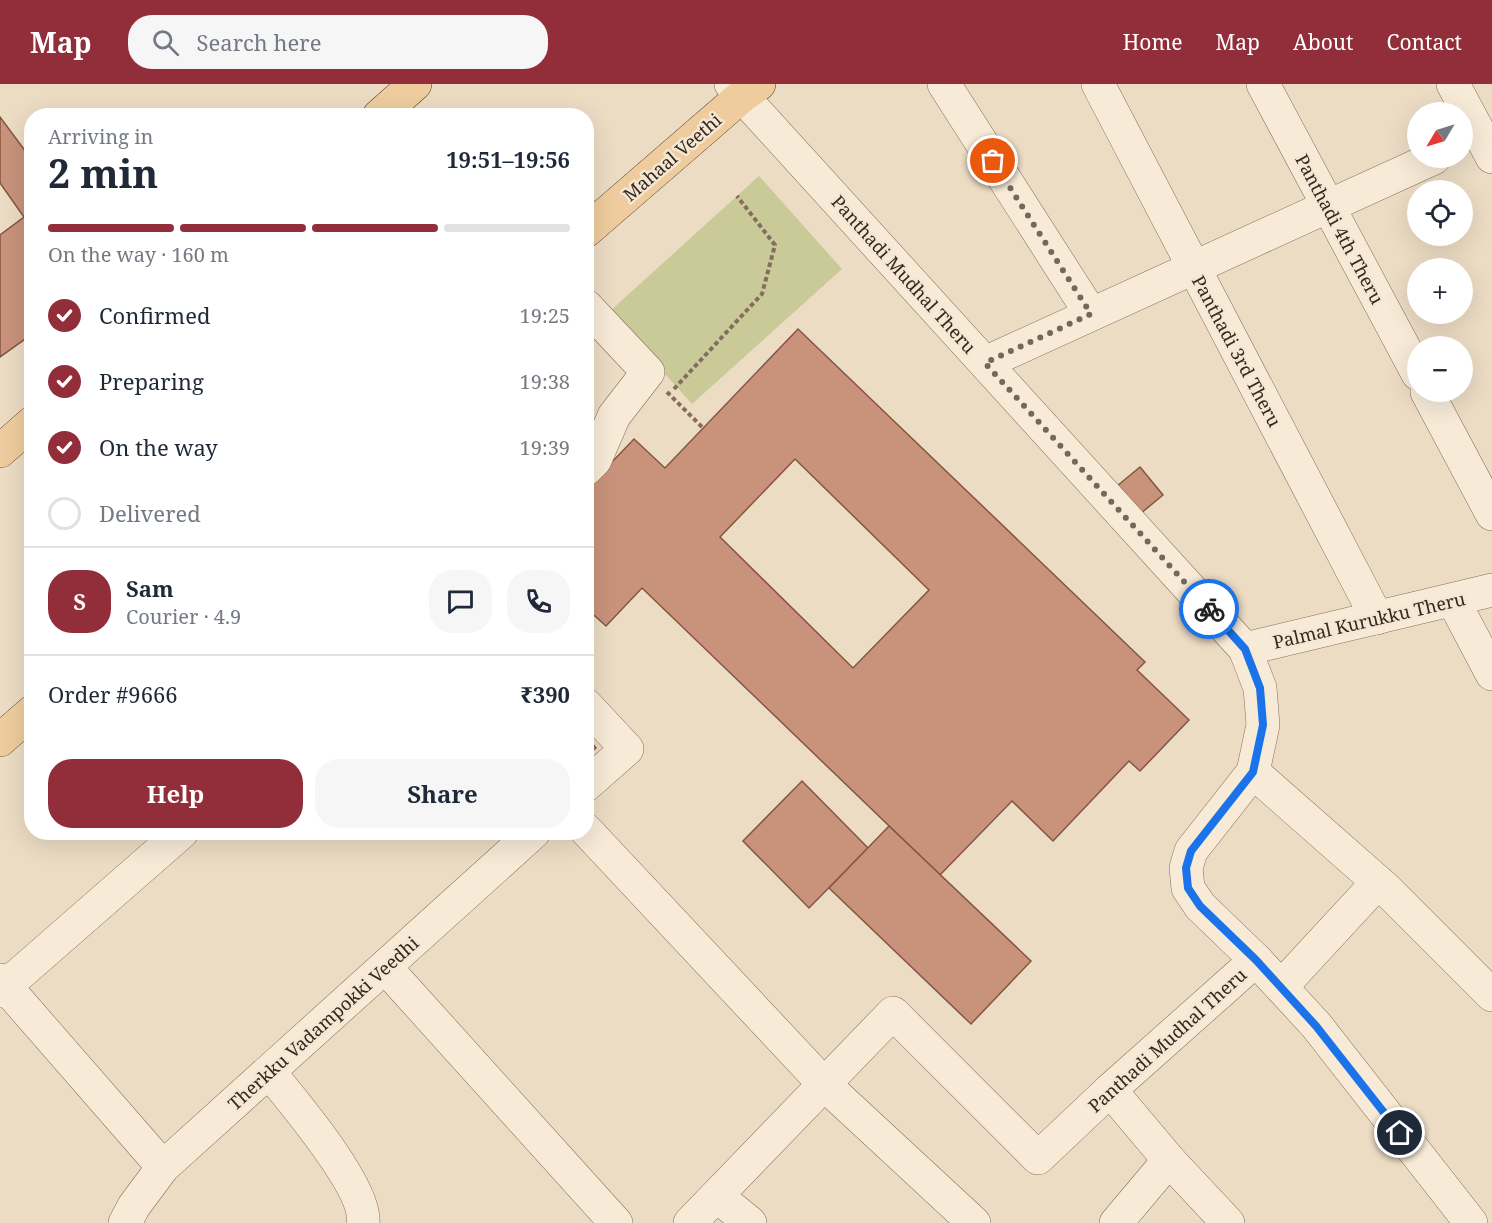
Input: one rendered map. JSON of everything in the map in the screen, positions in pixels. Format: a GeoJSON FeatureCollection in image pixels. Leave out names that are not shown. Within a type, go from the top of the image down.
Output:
{"type":"FeatureCollection","features":[{"type":"Feature","properties":{"kind":"main road"},"geometry":{"type":"LineString","coordinates":[[388,108],[415,84]]}},
{"type":"Feature","properties":{"kind":"main road","name":"Mahaal Veethi"},"geometry":{"type":"LineString","coordinates":[[594,224],[744,88]]}},
{"type":"Feature","properties":{"kind":"main road"},"geometry":{"type":"LineString","coordinates":[[0,451],[24,430]]}},
{"type":"Feature","properties":{"kind":"main road"},"geometry":{"type":"LineString","coordinates":[[0,740],[24,719]]}},
{"type":"Feature","properties":{"kind":"street"},"geometry":{"type":"LineString","coordinates":[[944,84],[1091,314]]}},
{"type":"Feature","properties":{"kind":"street","name":"Panthadi 3rd Theru"},"geometry":{"type":"LineString","coordinates":[[1098,84],[1377,618]]}},
{"type":"Feature","properties":{"kind":"street","name":"Panthadi 4th Theru"},"geometry":{"type":"LineString","coordinates":[[1263,84],[1407,353]]}},
{"type":"Feature","properties":{"kind":"street"},"geometry":{"type":"LineString","coordinates":[[1453,84],[1482,142]]}},
{"type":"Feature","properties":{"kind":"street","name":"Panthadi Mudhal Theru"},"geometry":{"type":"LineString","coordinates":[[690,1223],[893,1013],[1038,1158],[1110,1090],[1256,960],[1200,906],[1188,888],[1186,868],[1191,851],[1253,772],[1263,725],[1260,688],[1245,649],[985,363],[744,88]]}},
{"type":"Feature","properties":{"kind":"street"},"geometry":{"type":"LineString","coordinates":[[985,363],[1413,168]]}},
{"type":"Feature","properties":{"kind":"street"},"geometry":{"type":"LineString","coordinates":[[594,315],[658,383],[614,416],[594,462]]}},
{"type":"Feature","properties":{"kind":"street"},"geometry":{"type":"LineString","coordinates":[[1432,402],[1492,514]]}},
{"type":"Feature","properties":{"kind":"street","name":"Palmal Kurukku Theru"},"geometry":{"type":"LineString","coordinates":[[1245,649],[1492,591]]}},
{"type":"Feature","properties":{"kind":"street"},"geometry":{"type":"LineString","coordinates":[[1454,600],[1492,674]]}},
{"type":"Feature","properties":{"kind":"street"},"geometry":{"type":"LineString","coordinates":[[594,714],[627,749],[594,778]]}},
{"type":"Feature","properties":{"kind":"street"},"geometry":{"type":"LineString","coordinates":[[1253,772],[1378,882],[1492,995]]}},
{"type":"Feature","properties":{"kind":"street"},"geometry":{"type":"LineString","coordinates":[[594,839],[824,1084],[974,1223]]}},
{"type":"Feature","properties":{"kind":"street"},"geometry":{"type":"LineString","coordinates":[[164,1167],[2,986],[173,840]]}},
{"type":"Feature","properties":{"kind":"street","name":"Therkku Vadampokki Veedhi"},"geometry":{"type":"LineString","coordinates":[[125,1223],[134,1206],[164,1167],[525,840]]}},
{"type":"Feature","properties":{"kind":"street"},"geometry":{"type":"LineString","coordinates":[[1281,987],[1378,882]]}},
{"type":"Feature","properties":{"kind":"street"},"geometry":{"type":"LineString","coordinates":[[1256,960],[1316,1026],[1471,1223]]}},
{"type":"Feature","properties":{"kind":"street"},"geometry":{"type":"LineString","coordinates":[[385,967],[616,1223]]}},
{"type":"Feature","properties":{"kind":"street"},"geometry":{"type":"LineString","coordinates":[[268,1072],[310,1122],[352,1186],[364,1216],[363,1223]]}},
{"type":"Feature","properties":{"kind":"street"},"geometry":{"type":"LineString","coordinates":[[1110,1090],[1169,1160],[1228,1223]]}},
{"type":"Feature","properties":{"kind":"street"},"geometry":{"type":"LineString","coordinates":[[1116,1223],[1169,1160]]}},
{"type":"Feature","properties":{"kind":"street"},"geometry":{"type":"LineString","coordinates":[[717,1196],[750,1223]]}},
{"type":"Feature","properties":{"kind":"path"},"geometry":{"type":"LineString","coordinates":[[703,428],[658,383],[762,294],[775,245],[737,196]]}},
{"type":"Feature","properties":{"kind":"green space"},"geometry":{"type":"Polygon","coordinates":[[[759,176],[842,269],[692,404],[609,312],[759,176]]]}},
{"type":"Feature","properties":{"kind":"building"},"geometry":{"type":"Polygon","coordinates":[[[0,117],[24,149],[24,217],[0,183],[0,117]]]}},
{"type":"Feature","properties":{"kind":"building"},"geometry":{"type":"Polygon","coordinates":[[[24,217],[24,340],[0,357],[0,235],[24,217]]]}},
{"type":"Feature","properties":{"kind":"building"},"geometry":{"type":"Polygon","coordinates":[[[798,329],[1145,662],[1137,670],[1189,720],[1140,771],[1129,761],[1053,841],[1012,801],[940,875],[642,588],[606,626],[594,615],[594,481],[634,439],[665,468],[798,329]],[[795,459],[720,537],[853,668],[929,590],[795,459]]]}},
{"type":"Feature","properties":{"kind":"building"},"geometry":{"type":"Polygon","coordinates":[[[1140,467],[1163,495],[1140,514],[1117,486],[1140,467]]]}},
{"type":"Feature","properties":{"kind":"building"},"geometry":{"type":"Polygon","coordinates":[[[802,781],[868,848],[809,908],[743,841],[802,781]]]}},
{"type":"Feature","properties":{"kind":"building"},"geometry":{"type":"Polygon","coordinates":[[[889,826],[1031,961],[971,1024],[829,888],[889,826]]]}},
{"type":"Feature","properties":{"kind":"way so far"},"geometry":{"type":"LineString","coordinates":[[993,161],[1091,314],[985,363],[1209,609]]}},
{"type":"Feature","properties":{"kind":"route"},"geometry":{"type":"LineString","coordinates":[[1209,609],[1245,649],[1260,688],[1263,725],[1253,772],[1191,851],[1186,868],[1188,888],[1200,906],[1256,960],[1316,1026],[1400,1133]]}}]}
